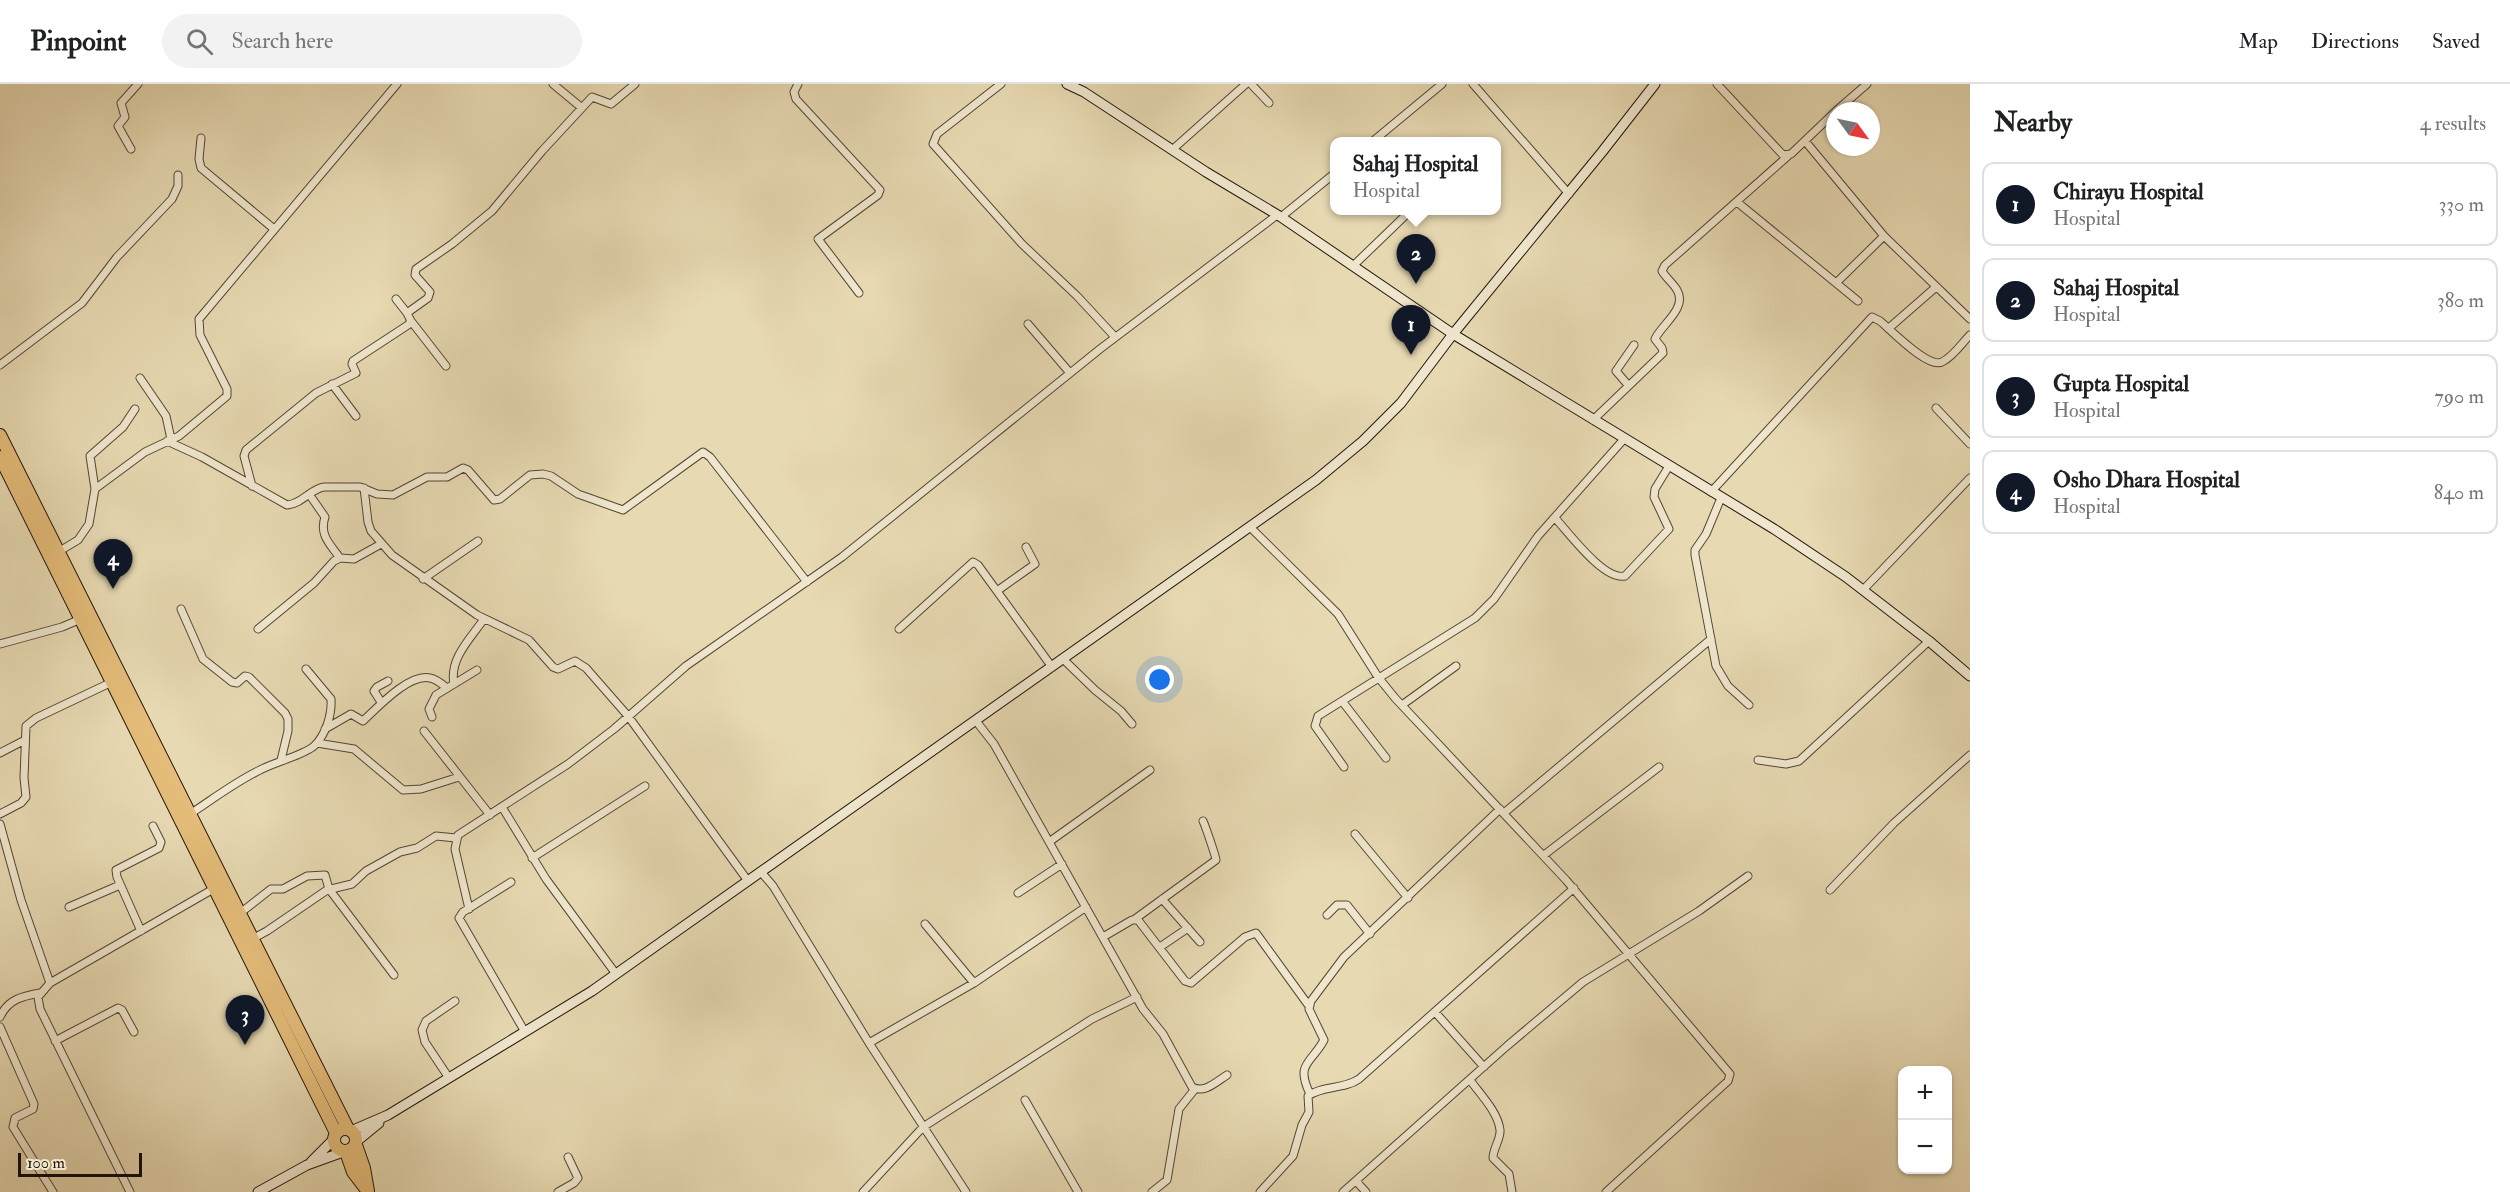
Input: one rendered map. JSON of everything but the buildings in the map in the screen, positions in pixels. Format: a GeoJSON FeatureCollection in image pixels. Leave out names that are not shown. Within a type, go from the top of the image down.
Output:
{"type":"FeatureCollection","features":[{"type":"Feature","properties":{"kind":"highway"},"geometry":{"type":"LineString","coordinates":[[0,435],[58,552],[112,682],[214,888],[346,1140],[364,1168],[368,1192]]}},
{"type":"Feature","properties":{"kind":"highway"},"geometry":{"type":"LineString","coordinates":[[0,457],[190,814],[252,939],[346,1140]]}},
{"type":"Feature","properties":{"kind":"street"},"geometry":{"type":"LineString","coordinates":[[131,149],[118,128],[118,124],[125,115],[120,105],[139,84]]}},
{"type":"Feature","properties":{"kind":"street"},"geometry":{"type":"LineString","coordinates":[[95,489],[145,452],[183,433],[227,396],[227,389],[200,335],[199,319],[397,84]]}},
{"type":"Feature","properties":{"kind":"street"},"geometry":{"type":"LineString","coordinates":[[554,84],[582,108]]}},
{"type":"Feature","properties":{"kind":"street"},"geometry":{"type":"LineString","coordinates":[[407,313],[431,294],[415,275],[416,268],[452,244],[492,211],[542,151],[592,97],[611,104],[635,84]]}},
{"type":"Feature","properties":{"kind":"street"},"geometry":{"type":"LineString","coordinates":[[798,84],[794,92],[796,99],[879,190],[878,195],[818,239],[859,292]]}},
{"type":"Feature","properties":{"kind":"street"},"geometry":{"type":"LineString","coordinates":[[1001,84],[937,134],[933,144],[1022,244],[1077,296],[1115,338]]}},
{"type":"Feature","properties":{"kind":"street"},"geometry":{"type":"LineString","coordinates":[[1067,84],[1084,92],[1279,216],[1453,334],[1774,529],[1863,590],[1970,676]]}},
{"type":"Feature","properties":{"kind":"street"},"geometry":{"type":"LineString","coordinates":[[1377,137],[1442,84]]}},
{"type":"Feature","properties":{"kind":"street"},"geometry":{"type":"LineString","coordinates":[[1473,84],[1569,194]]}},
{"type":"Feature","properties":{"kind":"street"},"geometry":{"type":"LineString","coordinates":[[258,1192],[307,1166],[616,974],[1316,480],[1363,441],[1401,403],[1453,334],[1569,194],[1655,84]]}},
{"type":"Feature","properties":{"kind":"street"},"geometry":{"type":"LineString","coordinates":[[1717,84],[1778,150],[1788,156]]}},
{"type":"Feature","properties":{"kind":"street"},"geometry":{"type":"LineString","coordinates":[[1847,102],[1867,84]]}},
{"type":"Feature","properties":{"kind":"street"},"geometry":{"type":"LineString","coordinates":[[1172,150],[1245,85],[1269,103]]}},
{"type":"Feature","properties":{"kind":"street"},"geometry":{"type":"LineString","coordinates":[[1593,420],[1663,353],[1655,339],[1678,305],[1679,293],[1664,274],[1663,268],[1826,121]]}},
{"type":"Feature","properties":{"kind":"street"},"geometry":{"type":"LineString","coordinates":[[201,138],[199,159],[201,168],[274,229]]}},
{"type":"Feature","properties":{"kind":"street"},"geometry":{"type":"LineString","coordinates":[[1805,141],[1884,236],[1970,319]]}},
{"type":"Feature","properties":{"kind":"street"},"geometry":{"type":"LineString","coordinates":[[0,365],[82,303],[117,257],[172,199],[178,186],[178,176]]}},
{"type":"Feature","properties":{"kind":"street"},"geometry":{"type":"LineString","coordinates":[[252,939],[329,889],[352,884],[366,871],[403,851],[417,848],[436,836],[456,838],[568,764],[686,666],[807,582],[898,514],[1115,338],[1330,177]]}},
{"type":"Feature","properties":{"kind":"street"},"geometry":{"type":"LineString","coordinates":[[1737,202],[1858,301]]}},
{"type":"Feature","properties":{"kind":"street"},"geometry":{"type":"LineString","coordinates":[[1353,266],[1405,215]]}},
{"type":"Feature","properties":{"kind":"street"},"geometry":{"type":"LineString","coordinates":[[1836,283],[1884,236]]}},
{"type":"Feature","properties":{"kind":"street"},"geometry":{"type":"LineString","coordinates":[[1889,328],[1936,287]]}},
{"type":"Feature","properties":{"kind":"street"},"geometry":{"type":"LineString","coordinates":[[396,299],[446,366]]}},
{"type":"Feature","properties":{"kind":"street"},"geometry":{"type":"LineString","coordinates":[[1711,492],[1868,320],[1876,318],[1921,356],[1935,363],[1943,362],[1970,335]]}},
{"type":"Feature","properties":{"kind":"street"},"geometry":{"type":"LineString","coordinates":[[252,486],[244,456],[246,450],[316,393],[356,373],[353,361],[411,321]]}},
{"type":"Feature","properties":{"kind":"street"},"geometry":{"type":"LineString","coordinates":[[1028,324],[1071,373]]}},
{"type":"Feature","properties":{"kind":"street"},"geometry":{"type":"LineString","coordinates":[[1628,385],[1616,370],[1634,345]]}},
{"type":"Feature","properties":{"kind":"street"},"geometry":{"type":"LineString","coordinates":[[140,378],[166,416],[169,440]]}},
{"type":"Feature","properties":{"kind":"street"},"geometry":{"type":"LineString","coordinates":[[332,384],[356,416]]}},
{"type":"Feature","properties":{"kind":"street"},"geometry":{"type":"LineString","coordinates":[[1936,408],[1970,444]]}},
{"type":"Feature","properties":{"kind":"street"},"geometry":{"type":"LineString","coordinates":[[58,552],[78,540],[87,528],[95,489],[90,456],[123,427],[135,409]]}},
{"type":"Feature","properties":{"kind":"street"},"geometry":{"type":"LineString","coordinates":[[1344,767],[1314,723],[1318,716],[1475,618],[1494,599],[1528,547],[1624,439]]}},
{"type":"Feature","properties":{"kind":"street"},"geometry":{"type":"LineString","coordinates":[[169,440],[287,505],[324,488],[364,488],[377,494],[393,495],[427,477],[447,477],[465,468],[491,498],[498,500],[530,475],[543,474],[551,476],[584,497],[602,501],[623,510],[703,452],[710,457],[807,582]]}},
{"type":"Feature","properties":{"kind":"street"},"geometry":{"type":"LineString","coordinates":[[1555,518],[1603,571],[1616,577],[1625,576],[1669,529],[1654,497],[1655,489],[1669,466]]}},
{"type":"Feature","properties":{"kind":"street"},"geometry":{"type":"LineString","coordinates":[[1863,590],[1970,478]]}},
{"type":"Feature","properties":{"kind":"street"},"geometry":{"type":"LineString","coordinates":[[364,488],[368,522],[375,538],[392,555],[423,579],[484,619],[530,640],[555,668],[575,661],[581,664],[628,716],[748,881]]}},
{"type":"Feature","properties":{"kind":"street"},"geometry":{"type":"LineString","coordinates":[[309,494],[325,517],[321,528],[340,558]]}},
{"type":"Feature","properties":{"kind":"street"},"geometry":{"type":"LineString","coordinates":[[1721,498],[1707,534],[1695,550],[1713,657],[1720,675],[1732,692],[1749,705]]}},
{"type":"Feature","properties":{"kind":"street"},"geometry":{"type":"LineString","coordinates":[[1250,527],[1338,614],[1378,677],[1574,888],[1727,1069],[1730,1078],[1606,1192]]}},
{"type":"Feature","properties":{"kind":"street"},"geometry":{"type":"LineString","coordinates":[[423,579],[478,542]]}},
{"type":"Feature","properties":{"kind":"street"},"geometry":{"type":"LineString","coordinates":[[258,629],[314,583],[331,564],[340,558],[354,559],[381,544]]}},
{"type":"Feature","properties":{"kind":"street"},"geometry":{"type":"LineString","coordinates":[[997,591],[1035,564],[1026,547]]}},
{"type":"Feature","properties":{"kind":"street"},"geometry":{"type":"LineString","coordinates":[[899,628],[973,562],[978,565],[1052,667]]}},
{"type":"Feature","properties":{"kind":"street"},"geometry":{"type":"LineString","coordinates":[[181,609],[200,655],[208,665],[235,683],[245,676],[249,677],[285,713],[289,725],[281,760]]}},
{"type":"Feature","properties":{"kind":"street"},"geometry":{"type":"LineString","coordinates":[[0,644],[28,638],[85,617]]}},
{"type":"Feature","properties":{"kind":"street"},"geometry":{"type":"LineString","coordinates":[[450,686],[454,662],[484,619]]}},
{"type":"Feature","properties":{"kind":"street"},"geometry":{"type":"LineString","coordinates":[[1309,1006],[1344,957],[1502,811],[1711,639]]}},
{"type":"Feature","properties":{"kind":"street"},"geometry":{"type":"LineString","coordinates":[[1758,760],[1786,764],[1799,761],[1929,641]]}},
{"type":"Feature","properties":{"kind":"street"},"geometry":{"type":"LineString","coordinates":[[1063,659],[1121,711],[1132,724]]}},
{"type":"Feature","properties":{"kind":"street"},"geometry":{"type":"LineString","coordinates":[[1402,705],[1456,666]]}},
{"type":"Feature","properties":{"kind":"street"},"geometry":{"type":"LineString","coordinates":[[306,669],[331,699],[326,729]]}},
{"type":"Feature","properties":{"kind":"street"},"geometry":{"type":"LineString","coordinates":[[432,717],[430,705],[436,695],[477,670]]}},
{"type":"Feature","properties":{"kind":"street"},"geometry":{"type":"LineString","coordinates":[[190,814],[244,779],[281,760],[303,753],[316,743],[326,729],[351,714],[363,721],[381,702],[420,678],[431,678],[450,686]]}},
{"type":"Feature","properties":{"kind":"street"},"geometry":{"type":"LineString","coordinates":[[381,702],[374,691],[388,681]]}},
{"type":"Feature","properties":{"kind":"street"},"geometry":{"type":"LineString","coordinates":[[0,814],[21,803],[26,797],[25,730],[32,721],[112,682]]}},
{"type":"Feature","properties":{"kind":"street"},"geometry":{"type":"LineString","coordinates":[[1342,701],[1386,758]]}},
{"type":"Feature","properties":{"kind":"street"},"geometry":{"type":"LineString","coordinates":[[976,721],[994,744],[1137,998],[1163,1034],[1195,1089]]}},
{"type":"Feature","properties":{"kind":"street"},"geometry":{"type":"LineString","coordinates":[[424,730],[490,815]]}},
{"type":"Feature","properties":{"kind":"street"},"geometry":{"type":"LineString","coordinates":[[0,753],[26,740]]}},
{"type":"Feature","properties":{"kind":"street"},"geometry":{"type":"LineString","coordinates":[[316,743],[354,749],[403,790],[421,789],[459,777]]}},
{"type":"Feature","properties":{"kind":"street"},"geometry":{"type":"LineString","coordinates":[[1830,890],[1894,823],[1970,755]]}},
{"type":"Feature","properties":{"kind":"street"},"geometry":{"type":"LineString","coordinates":[[1544,855],[1659,767]]}},
{"type":"Feature","properties":{"kind":"street"},"geometry":{"type":"LineString","coordinates":[[1049,842],[1150,770]]}},
{"type":"Feature","properties":{"kind":"street"},"geometry":{"type":"LineString","coordinates":[[532,858],[645,786]]}},
{"type":"Feature","properties":{"kind":"street"},"geometry":{"type":"LineString","coordinates":[[502,807],[566,909],[616,974]]}},
{"type":"Feature","properties":{"kind":"street"},"geometry":{"type":"LineString","coordinates":[[1103,937],[1135,919],[1216,860],[1203,821]]}},
{"type":"Feature","properties":{"kind":"street"},"geometry":{"type":"LineString","coordinates":[[0,824],[21,900],[50,983]]}},
{"type":"Feature","properties":{"kind":"street"},"geometry":{"type":"LineString","coordinates":[[141,931],[116,872],[117,868],[159,848],[161,842],[153,826]]}},
{"type":"Feature","properties":{"kind":"street"},"geometry":{"type":"LineString","coordinates":[[1355,834],[1408,898]]}},
{"type":"Feature","properties":{"kind":"street"},"geometry":{"type":"LineString","coordinates":[[456,838],[455,849],[469,909]]}},
{"type":"Feature","properties":{"kind":"street"},"geometry":{"type":"LineString","coordinates":[[1018,893],[1062,864]]}},
{"type":"Feature","properties":{"kind":"street"},"geometry":{"type":"LineString","coordinates":[[761,872],[773,886],[869,1043],[964,1191]]}},
{"type":"Feature","properties":{"kind":"street"},"geometry":{"type":"LineString","coordinates":[[239,914],[271,889],[283,889],[307,876],[325,875],[329,889],[394,975]]}},
{"type":"Feature","properties":{"kind":"street"},"geometry":{"type":"LineString","coordinates":[[1343,1192],[1583,982],[1699,911],[1748,876]]}},
{"type":"Feature","properties":{"kind":"street"},"geometry":{"type":"LineString","coordinates":[[511,882],[459,918],[525,1032]]}},
{"type":"Feature","properties":{"kind":"street"},"geometry":{"type":"LineString","coordinates":[[69,907],[120,885]]}},
{"type":"Feature","properties":{"kind":"street"},"geometry":{"type":"LineString","coordinates":[[0,1017],[7,1005],[18,998],[40,993],[50,983],[214,888]]}},
{"type":"Feature","properties":{"kind":"street"},"geometry":{"type":"LineString","coordinates":[[1260,1192],[1293,1156],[1302,1125],[1309,1112],[1307,1100],[1310,1094],[1318,1090],[1354,1083],[1574,888]]}},
{"type":"Feature","properties":{"kind":"street"},"geometry":{"type":"LineString","coordinates":[[1162,899],[1200,942]]}},
{"type":"Feature","properties":{"kind":"street"},"geometry":{"type":"LineString","coordinates":[[1327,915],[1338,905],[1347,905],[1370,934]]}},
{"type":"Feature","properties":{"kind":"street"},"geometry":{"type":"LineString","coordinates":[[869,1043],[974,983],[1086,908]]}},
{"type":"Feature","properties":{"kind":"street"},"geometry":{"type":"LineString","coordinates":[[1135,919],[1141,923],[1185,981],[1191,983],[1245,937],[1256,933],[1309,1006],[1324,1040],[1303,1069],[1303,1079],[1310,1094]]}},
{"type":"Feature","properties":{"kind":"street"},"geometry":{"type":"LineString","coordinates":[[925,924],[974,983]]}},
{"type":"Feature","properties":{"kind":"street"},"geometry":{"type":"LineString","coordinates":[[1160,947],[1188,928]]}},
{"type":"Feature","properties":{"kind":"street"},"geometry":{"type":"LineString","coordinates":[[40,993],[40,1009],[130,1192]]}},
{"type":"Feature","properties":{"kind":"street"},"geometry":{"type":"LineString","coordinates":[[863,1192],[923,1127],[1080,1026],[1137,998]]}},
{"type":"Feature","properties":{"kind":"street"},"geometry":{"type":"LineString","coordinates":[[449,1078],[425,1041],[422,1030],[426,1021],[455,1001]]}},
{"type":"Feature","properties":{"kind":"street"},"geometry":{"type":"LineString","coordinates":[[55,1041],[118,1008],[122,1010],[134,1032]]}},
{"type":"Feature","properties":{"kind":"street"},"geometry":{"type":"LineString","coordinates":[[1435,1012],[1484,1067]]}},
{"type":"Feature","properties":{"kind":"street"},"geometry":{"type":"LineString","coordinates":[[0,1027],[34,1108],[15,1118],[13,1127],[53,1192]]}},
{"type":"Feature","properties":{"kind":"street"},"geometry":{"type":"LineString","coordinates":[[1195,1089],[1204,1089],[1227,1075]]}},
{"type":"Feature","properties":{"kind":"street"},"geometry":{"type":"LineString","coordinates":[[1470,1080],[1490,1107],[1498,1125],[1500,1132],[1493,1158],[1509,1174],[1512,1192]]}},
{"type":"Feature","properties":{"kind":"street"},"geometry":{"type":"LineString","coordinates":[[1152,1192],[1167,1180],[1179,1109],[1195,1089]]}},
{"type":"Feature","properties":{"kind":"street"},"geometry":{"type":"LineString","coordinates":[[1025,1100],[1078,1192]]}},
{"type":"Feature","properties":{"kind":"street"},"geometry":{"type":"LineString","coordinates":[[307,1166],[346,1140]]}},
{"type":"Feature","properties":{"kind":"street"},"geometry":{"type":"LineString","coordinates":[[558,1192],[577,1180],[577,1174],[568,1157]]}},
{"type":"Feature","properties":{"kind":"street"},"geometry":{"type":"LineString","coordinates":[[1356,1181],[1366,1192]]}},
{"type":"Feature","properties":{"kind":"place","name":"Sahaj Hospital"},"geometry":{"type":"Point","coordinates":[1416,284]}},
{"type":"Feature","properties":{"kind":"place","name":"Chirayu Hospital"},"geometry":{"type":"Point","coordinates":[1411,355]}},
{"type":"Feature","properties":{"kind":"place","name":"Osho Dhara Hospital"},"geometry":{"type":"Point","coordinates":[113,589]}},
{"type":"Feature","properties":{"kind":"place","name":"Gupta Hospital"},"geometry":{"type":"Point","coordinates":[245,1045]}}]}
